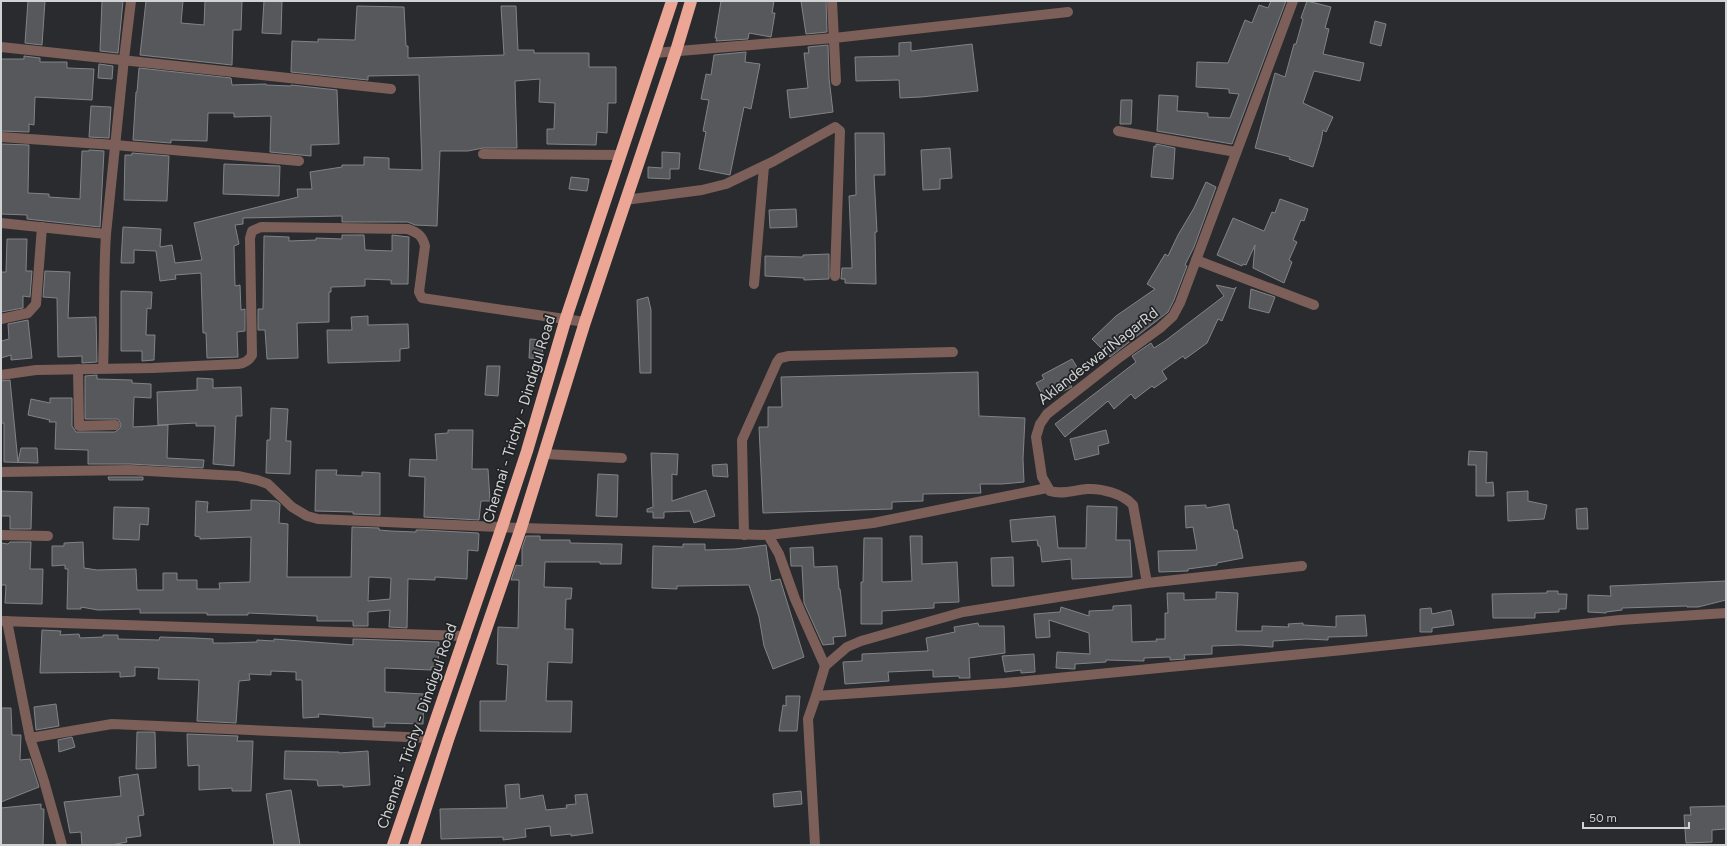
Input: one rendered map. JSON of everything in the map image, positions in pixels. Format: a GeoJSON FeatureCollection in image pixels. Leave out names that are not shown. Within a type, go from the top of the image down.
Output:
{"type":"FeatureCollection","features":[{"type":"Feature","properties":{"kind":"highway","name":"Chennai - Trichy - Dindigul Road"},"geometry":{"type":"LineString","coordinates":[[393,845],[466,636],[527,451],[566,318],[672,1]]}},
{"type":"Feature","properties":{"kind":"highway"},"geometry":{"type":"LineString","coordinates":[[414,845],[545,454],[585,322],[676,51],[691,1]]}},
{"type":"Feature","properties":{"kind":"street"},"geometry":{"type":"LineString","coordinates":[[103,368],[105,328],[104,256],[131,1]]}},
{"type":"Feature","properties":{"kind":"street"},"geometry":{"type":"LineString","coordinates":[[832,1],[836,81]]}},
{"type":"Feature","properties":{"kind":"street","name":"AklandeswariNagarRd"},"geometry":{"type":"LineString","coordinates":[[1047,488],[1042,477],[1036,437],[1037,430],[1043,419],[1116,360],[1160,328],[1173,316],[1180,303],[1293,1]]}},
{"type":"Feature","properties":{"kind":"street"},"geometry":{"type":"LineString","coordinates":[[655,53],[834,38],[1068,12]]}},
{"type":"Feature","properties":{"kind":"street"},"geometry":{"type":"LineString","coordinates":[[1,46],[391,89]]}},
{"type":"Feature","properties":{"kind":"street"},"geometry":{"type":"LineString","coordinates":[[625,200],[726,184],[764,166],[834,127],[840,129],[835,276]]}},
{"type":"Feature","properties":{"kind":"street"},"geometry":{"type":"LineString","coordinates":[[1118,131],[1236,152]]}},
{"type":"Feature","properties":{"kind":"street"},"geometry":{"type":"LineString","coordinates":[[1,137],[115,145],[299,162]]}},
{"type":"Feature","properties":{"kind":"street"},"geometry":{"type":"LineString","coordinates":[[483,154],[621,155]]}},
{"type":"Feature","properties":{"kind":"street"},"geometry":{"type":"LineString","coordinates":[[754,284],[764,166]]}},
{"type":"Feature","properties":{"kind":"street"},"geometry":{"type":"LineString","coordinates":[[1,223],[106,234]]}},
{"type":"Feature","properties":{"kind":"street"},"geometry":{"type":"LineString","coordinates":[[1,319],[28,313],[36,304],[42,227]]}},
{"type":"Feature","properties":{"kind":"street"},"geometry":{"type":"LineString","coordinates":[[1,374],[36,370],[238,364],[250,360],[252,354],[250,238],[252,231],[261,227],[408,229],[419,233],[425,246],[418,292],[422,298],[585,322]]}},
{"type":"Feature","properties":{"kind":"street"},"geometry":{"type":"LineString","coordinates":[[1196,260],[1314,305]]}},
{"type":"Feature","properties":{"kind":"street"},"geometry":{"type":"LineString","coordinates":[[744,535],[742,440],[780,358],[789,356],[953,352]]}},
{"type":"Feature","properties":{"kind":"street"},"geometry":{"type":"LineString","coordinates":[[78,369],[78,426],[115,425]]}},
{"type":"Feature","properties":{"kind":"street"},"geometry":{"type":"LineString","coordinates":[[545,454],[622,458]]}},
{"type":"Feature","properties":{"kind":"street"},"geometry":{"type":"LineString","coordinates":[[1,472],[130,470],[238,476],[268,484],[292,507],[307,516],[318,518],[520,528],[744,535],[768,535],[874,523],[1047,488],[1059,493],[1088,489],[1104,491],[1126,498],[1133,505],[1147,584]]}},
{"type":"Feature","properties":{"kind":"street"},"geometry":{"type":"LineString","coordinates":[[1,535],[48,536]]}},
{"type":"Feature","properties":{"kind":"street"},"geometry":{"type":"LineString","coordinates":[[768,535],[779,554],[795,599],[826,666]]}},
{"type":"Feature","properties":{"kind":"street"},"geometry":{"type":"LineString","coordinates":[[815,845],[808,719],[826,666],[847,647],[861,641],[964,612],[1147,584],[1302,566]]}},
{"type":"Feature","properties":{"kind":"street"},"geometry":{"type":"LineString","coordinates":[[816,696],[1005,683],[1343,650],[1620,620],[1726,613]]}},
{"type":"Feature","properties":{"kind":"street"},"geometry":{"type":"LineString","coordinates":[[62,845],[30,738],[4,621],[466,636]]}},
{"type":"Feature","properties":{"kind":"street"},"geometry":{"type":"LineString","coordinates":[[822,676],[829,695]]}},
{"type":"Feature","properties":{"kind":"street"},"geometry":{"type":"LineString","coordinates":[[30,738],[112,724],[430,738]]}},
{"type":"Feature","properties":{"kind":"building"},"geometry":{"type":"Polygon","coordinates":[[[28,1],[45,1],[42,45],[25,43],[28,1]]]}},
{"type":"Feature","properties":{"kind":"building"},"geometry":{"type":"Polygon","coordinates":[[[102,1],[123,1],[118,53],[100,51],[102,1]]]}},
{"type":"Feature","properties":{"kind":"building"},"geometry":{"type":"Polygon","coordinates":[[[146,1],[183,1],[181,23],[204,25],[205,1],[242,1],[241,30],[233,30],[232,65],[140,55],[146,1]]]}},
{"type":"Feature","properties":{"kind":"building"},"geometry":{"type":"Polygon","coordinates":[[[264,1],[282,1],[281,34],[262,33],[264,1]]]}},
{"type":"Feature","properties":{"kind":"building"},"geometry":{"type":"Polygon","coordinates":[[[721,1],[774,1],[772,13],[775,13],[771,37],[749,33],[748,39],[716,41],[717,38],[715,38],[721,1]]]}},
{"type":"Feature","properties":{"kind":"building"},"geometry":{"type":"Polygon","coordinates":[[[801,1],[826,1],[827,32],[806,34],[801,1]]]}},
{"type":"Feature","properties":{"kind":"building"},"geometry":{"type":"Polygon","coordinates":[[[1271,1],[1286,1],[1232,144],[1157,131],[1159,95],[1178,96],[1177,111],[1208,113],[1208,117],[1230,118],[1239,94],[1229,93],[1229,89],[1196,87],[1197,62],[1228,63],[1245,20],[1252,23],[1259,5],[1268,8],[1271,1]]]}},
{"type":"Feature","properties":{"kind":"building"},"geometry":{"type":"Polygon","coordinates":[[[1307,1],[1331,7],[1325,28],[1329,29],[1323,54],[1364,63],[1360,81],[1314,71],[1303,103],[1333,117],[1326,132],[1323,130],[1313,167],[1289,159],[1290,157],[1255,148],[1275,73],[1285,77],[1294,44],[1296,44],[1303,19],[1301,18],[1307,1]]]}},
{"type":"Feature","properties":{"kind":"building"},"geometry":{"type":"Polygon","coordinates":[[[357,6],[404,7],[408,58],[504,55],[501,6],[516,6],[518,50],[534,50],[534,53],[589,53],[589,67],[616,67],[616,103],[608,103],[607,133],[597,132],[596,145],[547,144],[547,129],[554,129],[555,103],[539,102],[540,79],[515,81],[517,148],[483,148],[468,151],[440,151],[437,226],[415,225],[408,222],[342,222],[342,216],[243,218],[243,224],[235,225],[239,244],[234,246],[235,286],[240,285],[241,310],[245,309],[245,331],[237,332],[238,357],[207,358],[206,333],[203,333],[201,273],[175,275],[176,279],[160,281],[156,251],[134,250],[134,263],[121,263],[123,227],[161,229],[160,247],[172,245],[175,263],[202,260],[194,223],[298,197],[297,189],[312,189],[310,172],[342,167],[342,165],[364,165],[364,157],[389,158],[389,169],[422,170],[419,75],[368,76],[368,80],[291,72],[292,41],[318,42],[318,39],[355,40],[357,6]]]}},
{"type":"Feature","properties":{"kind":"building"},"geometry":{"type":"Polygon","coordinates":[[[1375,21],[1386,24],[1381,46],[1370,43],[1375,21]]]}},
{"type":"Feature","properties":{"kind":"building"},"geometry":{"type":"Polygon","coordinates":[[[911,42],[911,51],[972,44],[978,91],[900,98],[899,80],[856,81],[855,57],[899,56],[899,43],[911,42]]]}},
{"type":"Feature","properties":{"kind":"building"},"geometry":{"type":"Polygon","coordinates":[[[828,45],[829,78],[833,112],[790,118],[787,90],[808,88],[804,53],[809,53],[808,47],[828,45]]]}},
{"type":"Feature","properties":{"kind":"building"},"geometry":{"type":"Polygon","coordinates":[[[746,52],[745,62],[760,64],[751,109],[744,107],[730,175],[699,169],[706,132],[703,131],[709,100],[701,99],[706,74],[711,75],[714,55],[746,52]]]}},
{"type":"Feature","properties":{"kind":"building"},"geometry":{"type":"Polygon","coordinates":[[[24,56],[40,58],[40,62],[67,62],[67,68],[94,69],[92,100],[35,97],[34,125],[29,124],[29,132],[1,131],[1,59],[24,59],[24,56]]]}},
{"type":"Feature","properties":{"kind":"building"},"geometry":{"type":"Polygon","coordinates":[[[99,64],[113,66],[112,79],[98,78],[99,64]]]}},
{"type":"Feature","properties":{"kind":"building"},"geometry":{"type":"Polygon","coordinates":[[[139,68],[231,78],[232,85],[291,85],[337,90],[339,144],[311,145],[311,156],[270,152],[271,116],[234,117],[234,113],[208,113],[207,141],[171,140],[171,143],[133,140],[139,68]]]}},
{"type":"Feature","properties":{"kind":"building"},"geometry":{"type":"Polygon","coordinates":[[[1121,100],[1132,100],[1131,124],[1120,124],[1121,100]]]}},
{"type":"Feature","properties":{"kind":"building"},"geometry":{"type":"Polygon","coordinates":[[[91,106],[111,107],[109,138],[89,137],[91,106]]]}},
{"type":"Feature","properties":{"kind":"building"},"geometry":{"type":"Polygon","coordinates":[[[855,133],[884,133],[885,175],[874,175],[877,232],[875,232],[876,284],[845,283],[845,279],[841,279],[842,268],[852,268],[849,196],[856,195],[855,133]]]}},
{"type":"Feature","properties":{"kind":"building"},"geometry":{"type":"Polygon","coordinates":[[[1,144],[29,145],[28,193],[49,194],[49,197],[80,199],[82,151],[104,151],[100,227],[27,219],[27,215],[1,214],[1,144]]]}},
{"type":"Feature","properties":{"kind":"building"},"geometry":{"type":"Polygon","coordinates":[[[1156,144],[1175,148],[1173,179],[1151,177],[1154,146],[1156,147],[1156,144]]]}},
{"type":"Feature","properties":{"kind":"building"},"geometry":{"type":"Polygon","coordinates":[[[950,148],[952,178],[940,179],[940,189],[923,190],[921,150],[950,148]]]}},
{"type":"Feature","properties":{"kind":"building"},"geometry":{"type":"Polygon","coordinates":[[[662,152],[680,153],[679,169],[670,169],[670,179],[648,178],[648,167],[662,168],[662,152]]]}},
{"type":"Feature","properties":{"kind":"building"},"geometry":{"type":"Polygon","coordinates":[[[132,153],[169,156],[167,201],[124,200],[125,155],[132,155],[132,153]]]}},
{"type":"Feature","properties":{"kind":"building"},"geometry":{"type":"Polygon","coordinates":[[[224,164],[280,166],[279,196],[223,194],[224,164]]]}},
{"type":"Feature","properties":{"kind":"building"},"geometry":{"type":"Polygon","coordinates":[[[571,177],[589,179],[587,191],[569,189],[571,177]]]}},
{"type":"Feature","properties":{"kind":"building"},"geometry":{"type":"Polygon","coordinates":[[[1206,182],[1216,187],[1194,247],[1185,265],[1187,266],[1174,300],[1168,312],[1110,357],[1092,339],[1116,316],[1155,289],[1147,284],[1165,254],[1168,256],[1178,235],[1194,208],[1206,182]]]}},
{"type":"Feature","properties":{"kind":"building"},"geometry":{"type":"Polygon","coordinates":[[[1280,199],[1308,209],[1304,221],[1301,220],[1293,240],[1297,242],[1289,260],[1292,262],[1284,283],[1253,268],[1255,245],[1246,265],[1243,264],[1242,266],[1217,255],[1233,218],[1264,231],[1272,212],[1275,213],[1280,199]]]}},
{"type":"Feature","properties":{"kind":"building"},"geometry":{"type":"Polygon","coordinates":[[[796,209],[797,227],[770,228],[769,210],[796,209]]]}},
{"type":"Feature","properties":{"kind":"building"},"geometry":{"type":"Polygon","coordinates":[[[342,235],[364,235],[365,250],[392,251],[392,235],[409,237],[408,284],[391,284],[391,280],[365,279],[365,286],[331,287],[331,292],[329,292],[329,322],[297,323],[298,358],[267,359],[265,330],[258,330],[258,309],[263,309],[264,236],[289,237],[289,241],[316,240],[316,238],[342,239],[342,235]]]}},
{"type":"Feature","properties":{"kind":"building"},"geometry":{"type":"Polygon","coordinates":[[[7,239],[27,239],[26,271],[32,271],[30,297],[23,296],[23,308],[1,312],[1,272],[6,272],[7,239]]]}},
{"type":"Feature","properties":{"kind":"building"},"geometry":{"type":"Polygon","coordinates":[[[829,254],[829,279],[804,280],[804,278],[765,276],[765,256],[803,257],[803,255],[829,254]]]}},
{"type":"Feature","properties":{"kind":"building"},"geometry":{"type":"Polygon","coordinates":[[[45,271],[70,272],[68,318],[96,317],[97,362],[82,363],[82,356],[58,357],[57,298],[43,297],[45,271]]]}},
{"type":"Feature","properties":{"kind":"building"},"geometry":{"type":"Polygon","coordinates":[[[1216,285],[1235,289],[1236,287],[1222,321],[1218,319],[1207,343],[1185,359],[1183,356],[1162,371],[1167,379],[1154,388],[1152,386],[1135,399],[1131,394],[1114,409],[1108,401],[1065,437],[1055,424],[1136,362],[1132,356],[1151,343],[1154,348],[1165,341],[1224,296],[1216,285]]]}},
{"type":"Feature","properties":{"kind":"building"},"geometry":{"type":"Polygon","coordinates":[[[1251,289],[1275,297],[1269,313],[1249,308],[1251,289]]]}},
{"type":"Feature","properties":{"kind":"building"},"geometry":{"type":"Polygon","coordinates":[[[121,291],[152,292],[151,309],[147,308],[146,335],[155,335],[154,360],[142,361],[142,351],[121,351],[121,291]]]}},
{"type":"Feature","properties":{"kind":"building"},"geometry":{"type":"Polygon","coordinates":[[[648,297],[651,310],[651,373],[640,373],[637,300],[648,297]]]}},
{"type":"Feature","properties":{"kind":"building"},"geometry":{"type":"Polygon","coordinates":[[[368,316],[368,325],[408,324],[409,348],[400,349],[400,361],[328,363],[327,330],[352,330],[351,317],[368,316]]]}},
{"type":"Feature","properties":{"kind":"building"},"geometry":{"type":"Polygon","coordinates":[[[28,320],[32,358],[11,360],[11,355],[1,358],[1,341],[9,339],[8,324],[28,320]]]}},
{"type":"Feature","properties":{"kind":"building"},"geometry":{"type":"Polygon","coordinates":[[[530,339],[543,340],[542,359],[529,358],[530,339]]]}},
{"type":"Feature","properties":{"kind":"building"},"geometry":{"type":"Polygon","coordinates":[[[1072,359],[1080,372],[1068,380],[1072,387],[1045,400],[1036,383],[1044,379],[1042,375],[1072,359]]]}},
{"type":"Feature","properties":{"kind":"building"},"geometry":{"type":"Polygon","coordinates":[[[487,366],[500,366],[498,396],[485,395],[487,366]]]}},
{"type":"Feature","properties":{"kind":"building"},"geometry":{"type":"Polygon","coordinates":[[[978,372],[979,416],[1025,418],[1023,459],[1024,482],[980,484],[981,493],[923,494],[923,501],[892,502],[892,509],[763,513],[759,427],[768,427],[768,407],[782,407],[781,377],[978,372]]]}},
{"type":"Feature","properties":{"kind":"building"},"geometry":{"type":"Polygon","coordinates":[[[97,375],[97,379],[132,380],[132,383],[151,384],[151,398],[134,397],[133,427],[168,425],[167,458],[204,460],[203,468],[130,464],[88,464],[88,450],[55,449],[56,422],[49,422],[50,420],[28,415],[31,399],[50,403],[50,398],[72,398],[72,426],[76,432],[115,432],[120,428],[121,424],[118,419],[85,419],[85,376],[97,375]]]}},
{"type":"Feature","properties":{"kind":"building"},"geometry":{"type":"Polygon","coordinates":[[[197,378],[213,379],[213,388],[241,387],[242,416],[236,416],[234,466],[213,464],[215,426],[196,426],[196,423],[158,425],[157,392],[197,390],[197,378]]]}},
{"type":"Feature","properties":{"kind":"building"},"geometry":{"type":"Polygon","coordinates":[[[10,380],[18,462],[21,448],[37,448],[38,463],[4,462],[4,423],[1,423],[1,381],[10,380]]]}},
{"type":"Feature","properties":{"kind":"building"},"geometry":{"type":"Polygon","coordinates":[[[271,408],[288,409],[286,441],[291,441],[290,474],[266,473],[267,440],[270,440],[271,408]]]}},
{"type":"Feature","properties":{"kind":"building"},"geometry":{"type":"Polygon","coordinates":[[[448,430],[473,430],[472,469],[488,469],[490,501],[481,501],[479,520],[424,517],[425,477],[409,476],[410,459],[437,460],[435,434],[448,433],[448,430]]]}},
{"type":"Feature","properties":{"kind":"building"},"geometry":{"type":"Polygon","coordinates":[[[1106,430],[1109,443],[1098,446],[1099,454],[1075,460],[1070,439],[1106,430]]]}},
{"type":"Feature","properties":{"kind":"building"},"geometry":{"type":"Polygon","coordinates":[[[1469,451],[1487,452],[1486,483],[1493,482],[1494,496],[1476,496],[1476,465],[1468,465],[1469,451]]]}},
{"type":"Feature","properties":{"kind":"building"},"geometry":{"type":"Polygon","coordinates":[[[651,453],[678,454],[677,475],[672,474],[672,501],[706,490],[715,516],[694,523],[690,511],[664,512],[664,518],[653,518],[653,512],[647,512],[647,509],[653,507],[651,453]]]}},
{"type":"Feature","properties":{"kind":"building"},"geometry":{"type":"Polygon","coordinates":[[[727,464],[728,477],[713,476],[712,465],[727,464]]]}},
{"type":"Feature","properties":{"kind":"building"},"geometry":{"type":"Polygon","coordinates":[[[316,470],[337,470],[336,475],[362,476],[362,472],[380,473],[380,515],[353,514],[353,512],[315,511],[316,470]]]}},
{"type":"Feature","properties":{"kind":"building"},"geometry":{"type":"Polygon","coordinates":[[[598,474],[618,475],[617,517],[596,516],[598,474]]]}},
{"type":"Feature","properties":{"kind":"building"},"geometry":{"type":"Polygon","coordinates":[[[108,477],[143,477],[143,480],[109,480],[108,477]]]}},
{"type":"Feature","properties":{"kind":"building"},"geometry":{"type":"Polygon","coordinates":[[[1,491],[32,492],[31,529],[10,529],[10,516],[1,516],[1,491]]]}},
{"type":"Feature","properties":{"kind":"building"},"geometry":{"type":"Polygon","coordinates":[[[1528,491],[1528,501],[1547,505],[1544,519],[1508,521],[1507,492],[1528,491]]]}},
{"type":"Feature","properties":{"kind":"building"},"geometry":{"type":"Polygon","coordinates":[[[251,500],[276,501],[280,504],[279,523],[288,524],[287,577],[351,577],[352,527],[379,528],[379,530],[391,531],[416,532],[416,530],[423,530],[478,533],[478,551],[468,550],[467,579],[435,577],[435,580],[408,579],[407,628],[389,627],[390,610],[368,612],[368,626],[353,626],[353,621],[317,621],[317,616],[248,613],[248,615],[207,615],[207,613],[140,613],[140,609],[98,610],[81,607],[81,609],[67,609],[68,569],[65,569],[65,565],[52,566],[52,546],[64,546],[64,543],[83,542],[84,568],[97,570],[136,569],[137,590],[163,590],[163,573],[177,573],[177,580],[197,580],[197,589],[220,589],[219,583],[250,582],[251,537],[200,539],[200,537],[195,536],[196,501],[208,502],[207,512],[251,510],[251,500]],[[369,577],[368,601],[390,599],[391,578],[369,577]]]}},
{"type":"Feature","properties":{"kind":"building"},"geometry":{"type":"Polygon","coordinates":[[[1229,504],[1234,530],[1237,530],[1243,558],[1217,563],[1217,565],[1188,569],[1188,571],[1159,572],[1158,551],[1197,550],[1193,527],[1186,528],[1185,506],[1206,505],[1206,508],[1229,504]]]}},
{"type":"Feature","properties":{"kind":"building"},"geometry":{"type":"Polygon","coordinates":[[[1087,506],[1117,507],[1116,540],[1130,540],[1132,577],[1072,579],[1071,559],[1042,562],[1040,546],[1038,546],[1037,540],[1012,542],[1010,520],[1055,516],[1058,548],[1086,548],[1087,506]]]}},
{"type":"Feature","properties":{"kind":"building"},"geometry":{"type":"Polygon","coordinates":[[[114,507],[149,508],[148,525],[140,524],[139,540],[113,539],[114,507]]]}},
{"type":"Feature","properties":{"kind":"building"},"geometry":{"type":"Polygon","coordinates":[[[1587,508],[1588,529],[1577,529],[1576,509],[1587,508]]]}},
{"type":"Feature","properties":{"kind":"building"},"geometry":{"type":"Polygon","coordinates":[[[526,536],[540,536],[540,540],[570,540],[570,543],[622,544],[621,564],[600,564],[600,562],[545,562],[544,587],[572,588],[571,599],[566,599],[565,629],[573,629],[572,663],[548,662],[546,701],[572,701],[571,732],[480,731],[480,701],[506,701],[508,665],[497,664],[498,627],[518,628],[519,580],[511,580],[516,565],[522,566],[522,548],[526,536]]]}},
{"type":"Feature","properties":{"kind":"building"},"geometry":{"type":"Polygon","coordinates":[[[910,536],[922,536],[922,564],[957,562],[959,602],[934,603],[934,608],[882,611],[882,624],[861,624],[861,582],[863,582],[864,538],[882,538],[882,582],[912,581],[910,536]]]}},
{"type":"Feature","properties":{"kind":"building"},"geometry":{"type":"Polygon","coordinates":[[[10,542],[31,542],[30,569],[43,569],[42,604],[5,603],[6,585],[1,585],[1,543],[8,544],[10,542]]]}},
{"type":"Feature","properties":{"kind":"building"},"geometry":{"type":"Polygon","coordinates":[[[683,544],[705,544],[705,550],[735,549],[766,545],[771,581],[780,579],[804,657],[773,669],[764,646],[759,617],[749,585],[677,586],[677,589],[652,588],[653,546],[683,547],[683,544]]]}},
{"type":"Feature","properties":{"kind":"building"},"geometry":{"type":"Polygon","coordinates":[[[813,547],[814,567],[837,566],[846,636],[833,637],[834,644],[823,645],[804,603],[802,566],[791,566],[790,548],[813,547]]]}},
{"type":"Feature","properties":{"kind":"building"},"geometry":{"type":"Polygon","coordinates":[[[1013,557],[1014,586],[992,586],[991,558],[1013,557]]]}},
{"type":"Feature","properties":{"kind":"building"},"geometry":{"type":"Polygon","coordinates":[[[1726,581],[1726,600],[1698,607],[1622,608],[1622,610],[1606,613],[1588,612],[1588,595],[1611,596],[1610,586],[1726,581]]]}},
{"type":"Feature","properties":{"kind":"building"},"geometry":{"type":"Polygon","coordinates":[[[1547,591],[1558,591],[1558,594],[1567,594],[1566,609],[1559,609],[1559,612],[1535,613],[1535,618],[1493,618],[1492,594],[1547,593],[1547,591]]]}},
{"type":"Feature","properties":{"kind":"building"},"geometry":{"type":"Polygon","coordinates":[[[1216,592],[1238,593],[1236,631],[1262,631],[1262,626],[1289,627],[1288,624],[1303,623],[1303,625],[1336,627],[1336,616],[1365,615],[1367,636],[1328,637],[1328,640],[1306,639],[1273,641],[1273,647],[1240,645],[1212,646],[1212,654],[1184,655],[1185,659],[1170,660],[1170,657],[1144,658],[1144,661],[1106,660],[1106,662],[1075,664],[1075,669],[1056,668],[1057,652],[1090,654],[1089,633],[1049,620],[1050,637],[1036,638],[1034,614],[1060,612],[1061,607],[1089,616],[1089,611],[1113,610],[1113,606],[1131,605],[1132,642],[1157,641],[1156,639],[1165,639],[1165,613],[1168,613],[1167,593],[1184,593],[1184,600],[1216,599],[1216,592]]]}},
{"type":"Feature","properties":{"kind":"building"},"geometry":{"type":"Polygon","coordinates":[[[1431,608],[1432,614],[1451,610],[1454,625],[1432,628],[1432,632],[1420,632],[1420,609],[1431,608]]]}},
{"type":"Feature","properties":{"kind":"building"},"geometry":{"type":"Polygon","coordinates":[[[978,623],[979,626],[1004,626],[1005,653],[969,658],[970,678],[959,678],[959,676],[933,677],[933,670],[888,672],[889,681],[845,684],[843,662],[862,661],[862,654],[928,651],[926,638],[955,632],[954,627],[978,623]]]}},
{"type":"Feature","properties":{"kind":"building"},"geometry":{"type":"Polygon","coordinates":[[[42,630],[61,631],[60,635],[79,634],[80,638],[118,635],[118,639],[159,640],[160,637],[213,639],[213,643],[257,642],[257,640],[274,641],[274,639],[353,645],[353,639],[439,642],[438,667],[431,667],[431,670],[385,668],[385,692],[424,694],[423,724],[385,723],[385,727],[373,727],[373,718],[318,714],[319,717],[303,718],[302,680],[296,680],[296,672],[271,671],[271,675],[249,674],[250,680],[239,681],[236,723],[197,721],[199,680],[158,679],[159,668],[135,667],[135,676],[120,677],[120,672],[40,673],[42,630]]]}},
{"type":"Feature","properties":{"kind":"building"},"geometry":{"type":"Polygon","coordinates":[[[1034,654],[1035,672],[1021,673],[1021,670],[1005,672],[1002,656],[1034,654]]]}},
{"type":"Feature","properties":{"kind":"building"},"geometry":{"type":"Polygon","coordinates":[[[786,696],[800,696],[797,731],[779,731],[783,705],[786,706],[786,696]]]}},
{"type":"Feature","properties":{"kind":"building"},"geometry":{"type":"Polygon","coordinates":[[[56,704],[59,726],[36,730],[34,707],[56,704]]]}},
{"type":"Feature","properties":{"kind":"building"},"geometry":{"type":"Polygon","coordinates":[[[1,708],[11,708],[12,735],[21,735],[20,760],[30,759],[39,787],[1,802],[1,708]]]}},
{"type":"Feature","properties":{"kind":"building"},"geometry":{"type":"Polygon","coordinates":[[[137,732],[155,732],[156,768],[136,769],[137,732]]]}},
{"type":"Feature","properties":{"kind":"building"},"geometry":{"type":"Polygon","coordinates":[[[187,734],[238,736],[237,741],[253,741],[251,791],[232,791],[232,788],[199,790],[199,765],[188,766],[187,734]]]}},
{"type":"Feature","properties":{"kind":"building"},"geometry":{"type":"Polygon","coordinates":[[[72,737],[75,747],[59,752],[58,740],[72,737]]]}},
{"type":"Feature","properties":{"kind":"building"},"geometry":{"type":"Polygon","coordinates":[[[285,751],[339,753],[368,751],[370,785],[343,787],[343,785],[318,786],[317,780],[284,779],[285,751]]]}},
{"type":"Feature","properties":{"kind":"building"},"geometry":{"type":"Polygon","coordinates":[[[138,774],[144,815],[138,816],[141,836],[126,838],[127,842],[111,845],[82,845],[81,832],[70,833],[64,802],[121,796],[119,777],[138,774]]]}},
{"type":"Feature","properties":{"kind":"building"},"geometry":{"type":"Polygon","coordinates":[[[519,784],[520,799],[543,795],[546,810],[567,808],[566,805],[576,804],[575,795],[587,794],[593,833],[571,836],[571,834],[551,836],[550,826],[525,829],[526,837],[503,840],[503,837],[441,839],[440,809],[507,808],[505,785],[519,784]]]}},
{"type":"Feature","properties":{"kind":"building"},"geometry":{"type":"Polygon","coordinates":[[[291,790],[300,845],[274,845],[266,794],[291,790]]]}},
{"type":"Feature","properties":{"kind":"building"},"geometry":{"type":"Polygon","coordinates":[[[801,791],[802,804],[774,807],[773,794],[801,791]]]}},
{"type":"Feature","properties":{"kind":"building"},"geometry":{"type":"Polygon","coordinates":[[[41,804],[41,809],[44,809],[43,845],[1,845],[1,808],[41,804]]]}},
{"type":"Feature","properties":{"kind":"building"},"geometry":{"type":"Polygon","coordinates":[[[1726,806],[1726,829],[1712,830],[1712,842],[1686,843],[1684,815],[1691,815],[1690,807],[1726,806]]]}}]}
